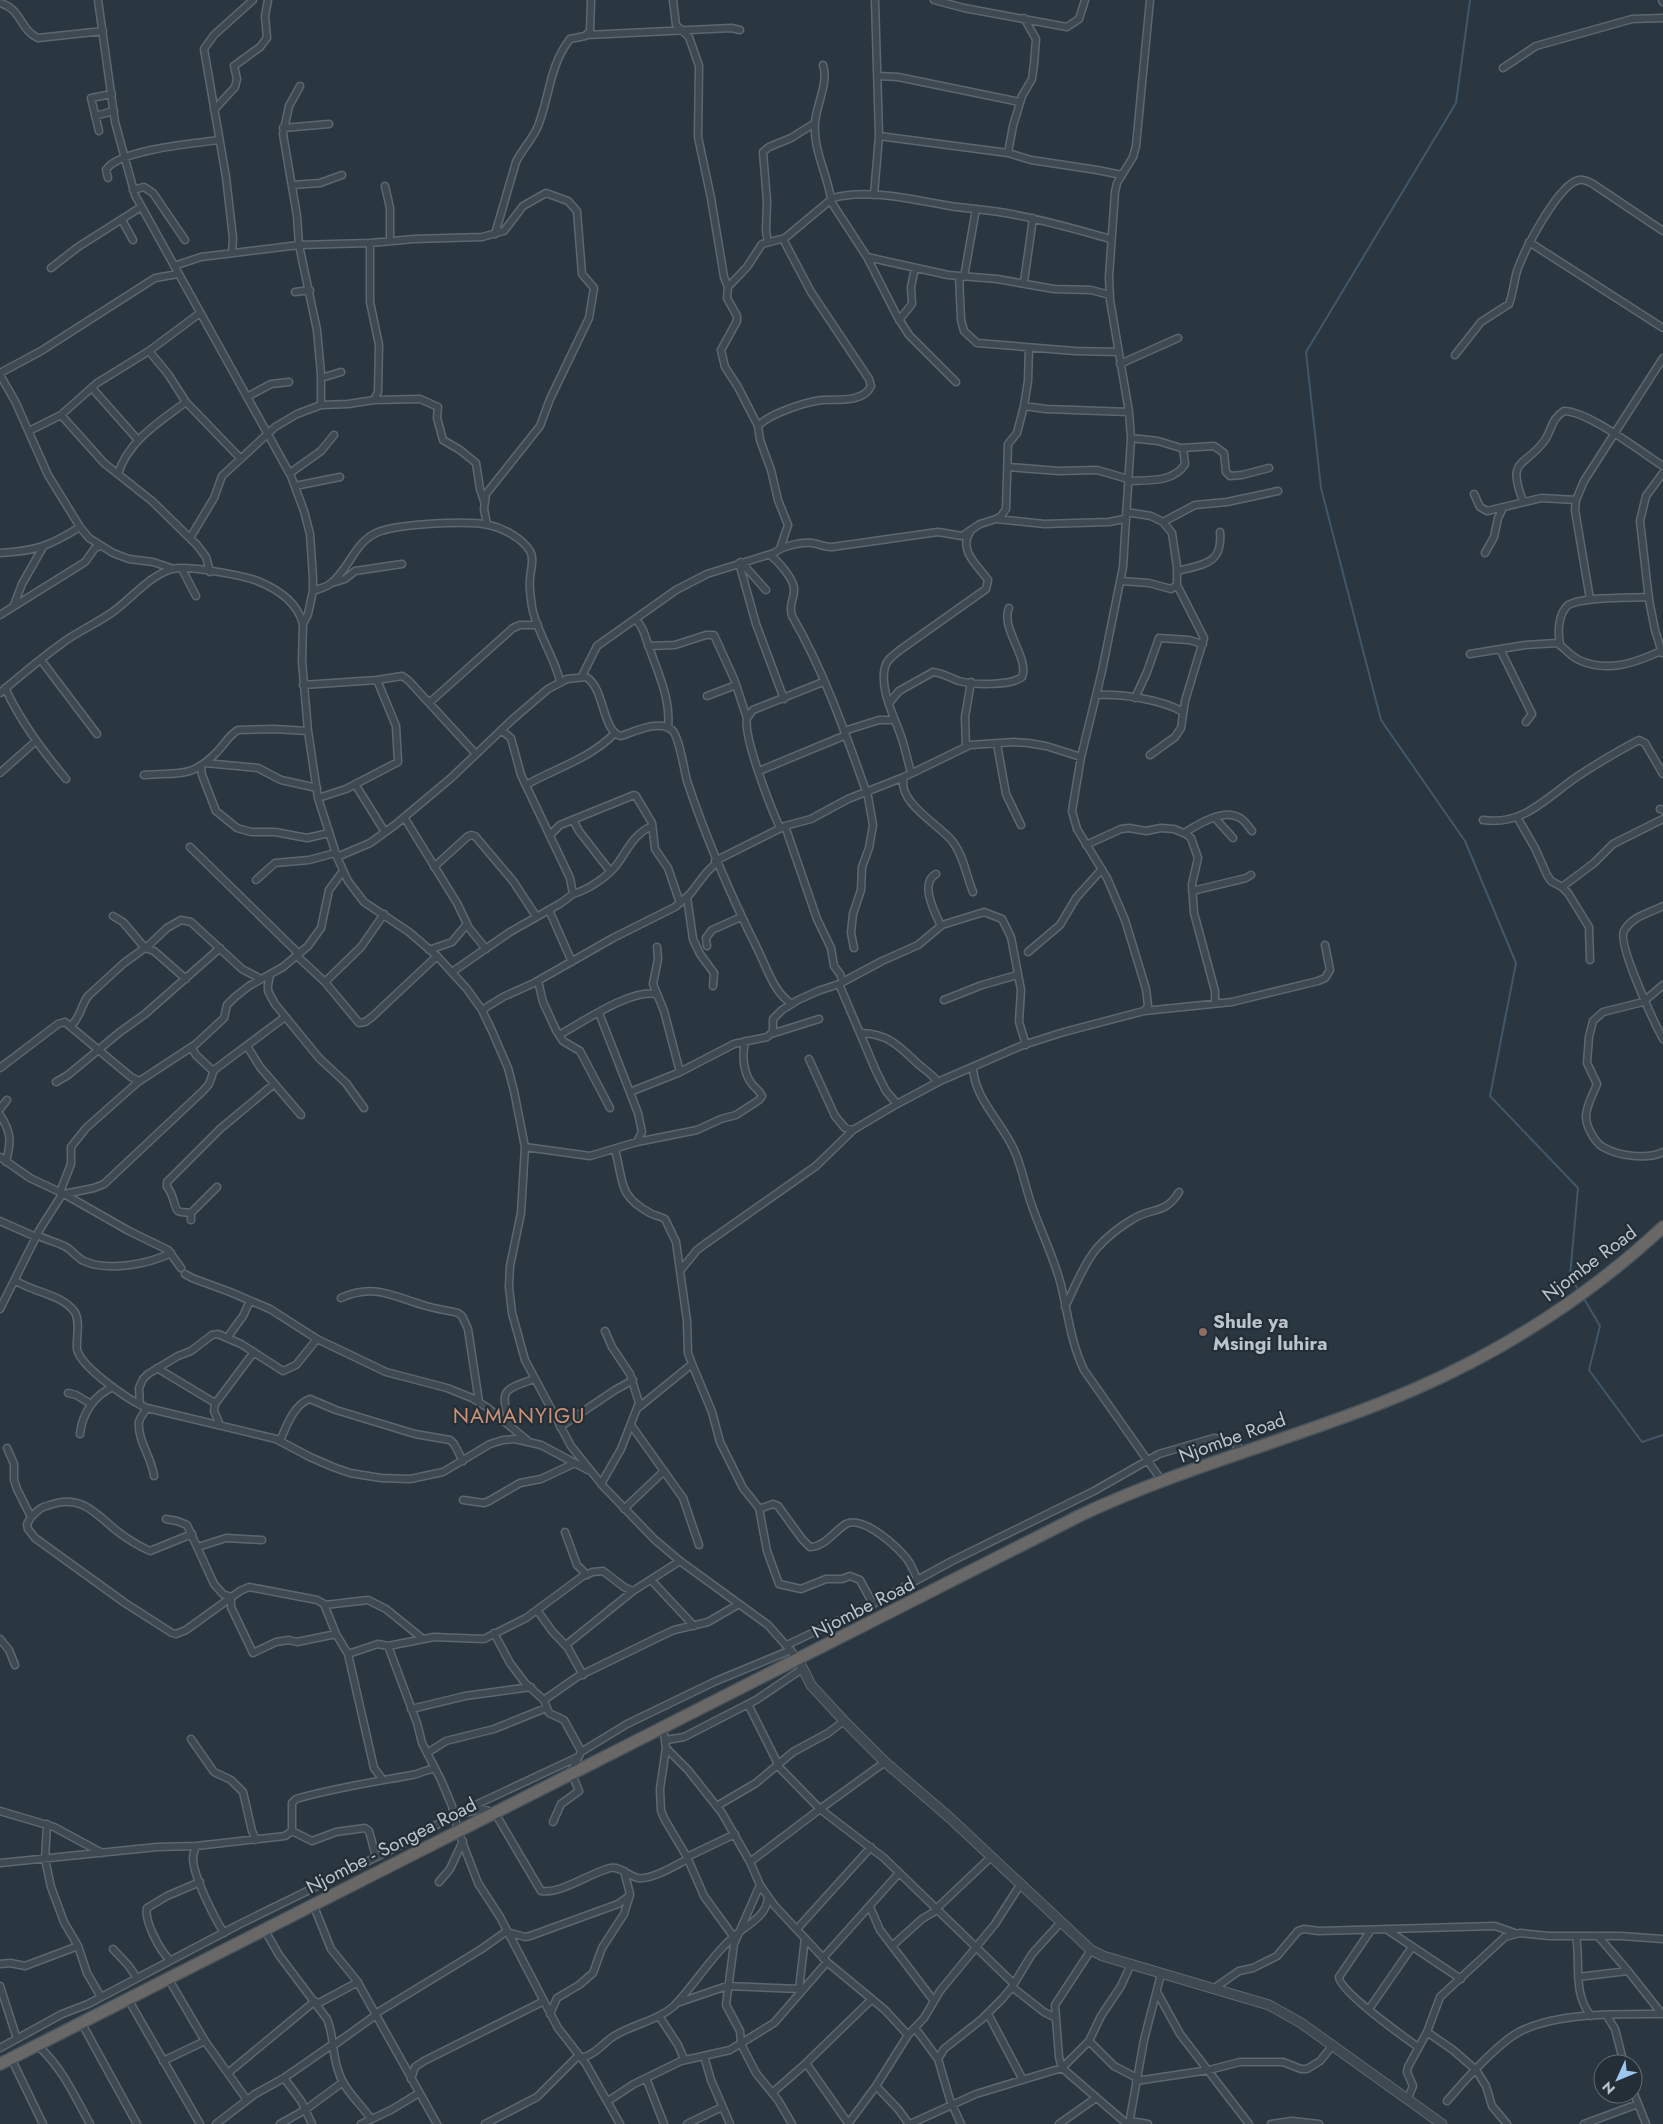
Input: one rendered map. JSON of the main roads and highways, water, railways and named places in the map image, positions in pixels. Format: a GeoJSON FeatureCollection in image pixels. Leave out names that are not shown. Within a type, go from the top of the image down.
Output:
{"type":"FeatureCollection","features":[{"type":"Feature","properties":{"kind":"highway","name":"Njombe Road"},"geometry":{"type":"LineString","coordinates":[[800,1664],[1083,1514],[1162,1481],[1369,1407],[1429,1382],[1481,1357],[1570,1303],[1639,1249],[1662,1228]]}},
{"type":"Feature","properties":{"kind":"highway","name":"Njombe - Songea Road"},"geometry":{"type":"LineString","coordinates":[[4,2060],[313,1904],[461,1836],[482,1819],[663,1726],[800,1664]]}},
{"type":"Feature","properties":{"kind":"waterway"},"geometry":{"type":"LineString","coordinates":[[1470,0],[1456,103],[1306,352],[1321,488],[1381,720],[1465,841],[1516,963],[1490,1096],[1578,1188],[1570,1276],[1579,1291]]}},
{"type":"Feature","properties":{"kind":"waterway"},"geometry":{"type":"LineString","coordinates":[[1583,1297],[1600,1326],[1589,1370],[1642,1442],[1663,1435]]}},
{"type":"Feature","properties":{"kind":"place","name":"Shule ya Msingi luhira"},"geometry":{"type":"Point","coordinates":[1203,1332]}},
{"type":"Feature","properties":{"kind":"district","name":"NAMANYIGU"},"geometry":{"type":"Point","coordinates":[519,1416]}}]}
